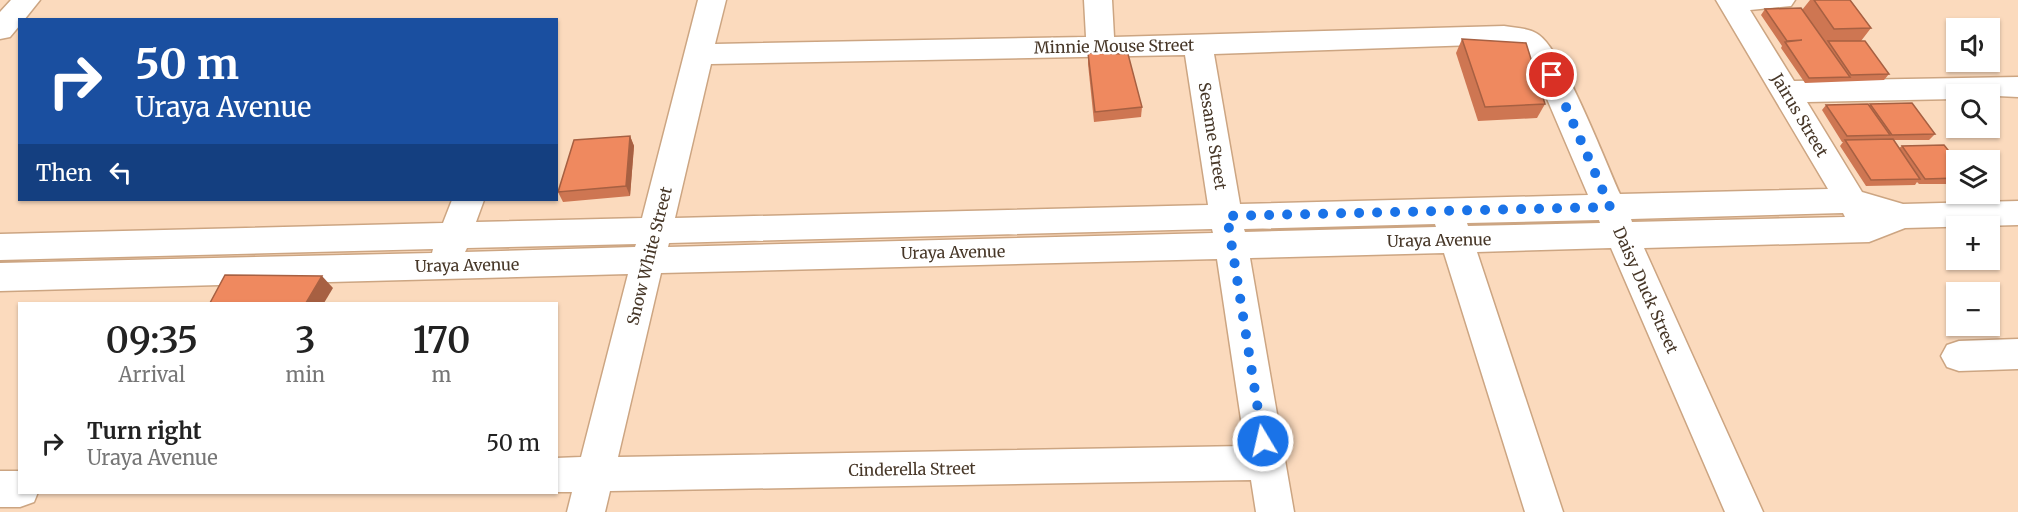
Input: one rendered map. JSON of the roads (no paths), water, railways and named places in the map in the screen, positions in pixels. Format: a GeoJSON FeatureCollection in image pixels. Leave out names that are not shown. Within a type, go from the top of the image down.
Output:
{"type":"FeatureCollection","features":[{"type":"Feature","properties":{"kind":"street"},"geometry":{"type":"LineString","coordinates":[[0,30],[26,0]]}},
{"type":"Feature","properties":{"kind":"street","name":"Snow White Street"},"geometry":{"type":"LineString","coordinates":[[586,512],[712,0]]}},
{"type":"Feature","properties":{"kind":"street"},"geometry":{"type":"LineString","coordinates":[[1098,0],[1101,46]]}},
{"type":"Feature","properties":{"kind":"street"},"geometry":{"type":"LineString","coordinates":[[1731,1],[1781,0]]}},
{"type":"Feature","properties":{"kind":"street","name":"Jairus Street"},"geometry":{"type":"LineString","coordinates":[[1731,1],[1869,229]]}},
{"type":"Feature","properties":{"kind":"street","name":"Minnie Mouse Street"},"geometry":{"type":"LineString","coordinates":[[699,54],[1198,45],[1504,35],[1528,40]]}},
{"type":"Feature","properties":{"kind":"street","name":"Daisy Duck Street"},"geometry":{"type":"LineString","coordinates":[[1528,40],[1542,54],[1744,512]]}},
{"type":"Feature","properties":{"kind":"street"},"geometry":{"type":"LineString","coordinates":[[0,41],[18,41]]}},
{"type":"Feature","properties":{"kind":"street","name":"Sesame Street"},"geometry":{"type":"LineString","coordinates":[[1198,45],[1275,512]]}},
{"type":"Feature","properties":{"kind":"street"},"geometry":{"type":"LineString","coordinates":[[1786,92],[2018,87]]}},
{"type":"Feature","properties":{"kind":"street"},"geometry":{"type":"LineString","coordinates":[[444,266],[468,201]]}},
{"type":"Feature","properties":{"kind":"street","name":"Uraya Avenue"},"geometry":{"type":"LineString","coordinates":[[1616,221],[1852,201],[1903,216],[2018,213]]}},
{"type":"Feature","properties":{"kind":"street","name":"Uraya Avenue"},"geometry":{"type":"LineString","coordinates":[[0,246],[455,235],[652,245],[1616,221],[1869,229],[1903,216]]}},
{"type":"Feature","properties":{"kind":"street"},"geometry":{"type":"LineString","coordinates":[[1452,225],[1544,512]]}},
{"type":"Feature","properties":{"kind":"street"},"geometry":{"type":"LineString","coordinates":[[143,273],[160,243]]}},
{"type":"Feature","properties":{"kind":"street","name":"Uraya Avenue"},"geometry":{"type":"LineString","coordinates":[[0,277],[444,266],[652,245]]}},
{"type":"Feature","properties":{"kind":"street"},"geometry":{"type":"LineString","coordinates":[[1959,356],[2018,354]]}},
{"type":"Feature","properties":{"kind":"street","name":"Cinderella Street"},"geometry":{"type":"LineString","coordinates":[[558,475],[1267,463]]}},
{"type":"Feature","properties":{"kind":"street"},"geometry":{"type":"LineString","coordinates":[[0,489],[18,489]]}}]}
